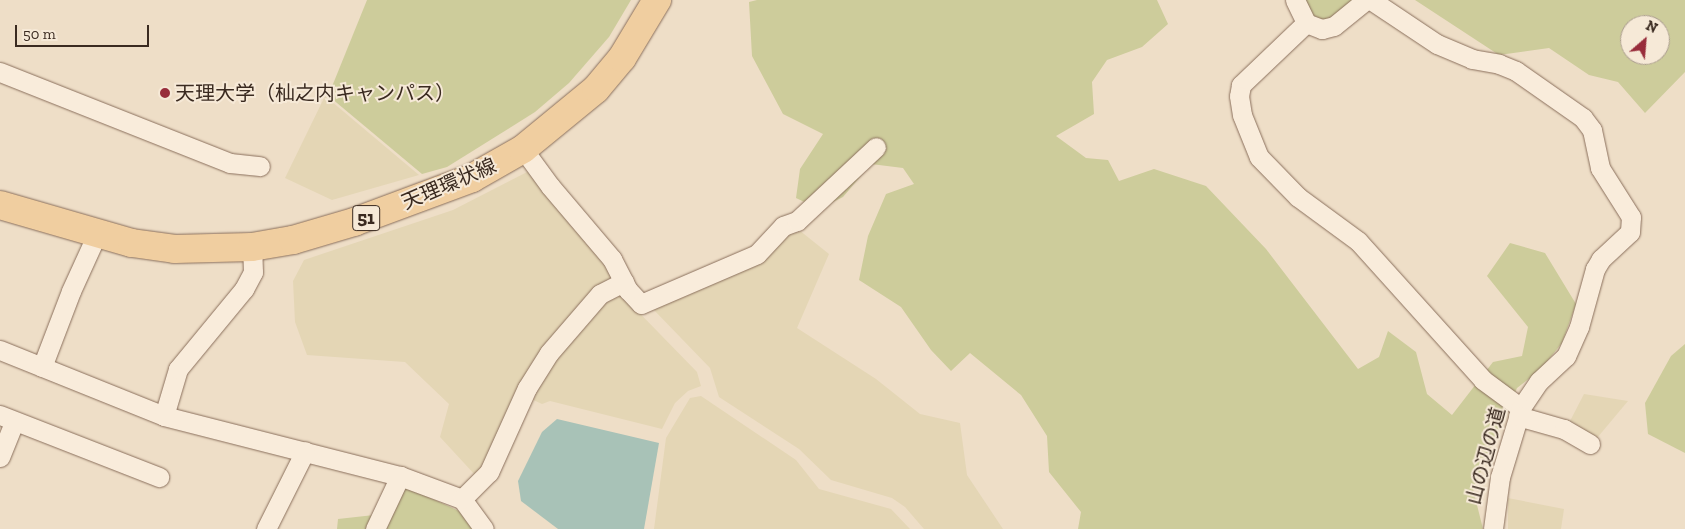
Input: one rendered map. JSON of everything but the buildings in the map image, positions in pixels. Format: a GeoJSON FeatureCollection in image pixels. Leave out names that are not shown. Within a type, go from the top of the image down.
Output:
{"type":"FeatureCollection","features":[{"type":"Feature","properties":{"kind":"main road","name":"天理環状線"},"geometry":{"type":"LineString","coordinates":[[0,205],[97,234],[175,249],[252,247],[293,240],[400,206],[472,178],[523,149],[596,89],[622,58],[658,0]]}},
{"type":"Feature","properties":{"kind":"street"},"geometry":{"type":"LineString","coordinates":[[1295,0],[1306,23],[1322,29],[1334,26],[1366,0]]}},
{"type":"Feature","properties":{"kind":"street","name":"山の辺の道"},"geometry":{"type":"LineString","coordinates":[[1371,0],[1408,28],[1438,44],[1472,59],[1499,64],[1523,76],[1583,118],[1592,130],[1600,168],[1627,206],[1631,217],[1630,232],[1601,259],[1595,269],[1579,327],[1566,356],[1539,381],[1520,412],[1500,477],[1493,529]]}},
{"type":"Feature","properties":{"kind":"street"},"geometry":{"type":"LineString","coordinates":[[1306,23],[1241,85],[1239,96],[1242,115],[1259,157],[1298,197],[1358,241],[1483,380],[1520,412],[1564,429],[1590,444]]}},
{"type":"Feature","properties":{"kind":"street"},"geometry":{"type":"LineString","coordinates":[[0,72],[230,163],[260,166]]}},
{"type":"Feature","properties":{"kind":"street"},"geometry":{"type":"LineString","coordinates":[[523,149],[550,186],[612,258],[624,282],[641,304],[757,254],[783,226],[797,221],[876,147]]}},
{"type":"Feature","properties":{"kind":"street"},"geometry":{"type":"LineString","coordinates":[[42,367],[71,291],[97,234]]}},
{"type":"Feature","properties":{"kind":"street"},"geometry":{"type":"LineString","coordinates":[[164,416],[178,369],[244,289],[253,272],[252,247]]}},
{"type":"Feature","properties":{"kind":"street"},"geometry":{"type":"LineString","coordinates":[[462,498],[489,472],[527,388],[549,353],[600,294],[624,282]]}},
{"type":"Feature","properties":{"kind":"street"},"geometry":{"type":"LineString","coordinates":[[0,350],[164,416],[400,476],[462,498],[484,529]]}},
{"type":"Feature","properties":{"kind":"street"},"geometry":{"type":"LineString","coordinates":[[0,457],[7,419],[159,477]]}},
{"type":"Feature","properties":{"kind":"street"},"geometry":{"type":"LineString","coordinates":[[266,529],[305,451]]}},
{"type":"Feature","properties":{"kind":"street"},"geometry":{"type":"LineString","coordinates":[[374,529],[400,476]]}},
{"type":"Feature","properties":{"kind":"shaded area"},"geometry":{"type":"Polygon","coordinates":[[[367,0],[631,0],[609,37],[569,83],[535,112],[447,167],[422,174],[331,98],[331,89],[367,0]]]}},
{"type":"Feature","properties":{"kind":"shaded area"},"geometry":{"type":"Polygon","coordinates":[[[757,0],[1157,0],[1168,24],[1142,47],[1107,60],[1092,82],[1094,114],[1056,136],[1086,158],[1108,160],[1119,181],[1154,169],[1206,186],[1266,249],[1358,369],[1379,357],[1388,331],[1416,352],[1427,394],[1452,415],[1493,362],[1522,356],[1528,327],[1487,276],[1510,243],[1545,253],[1576,304],[1562,343],[1540,370],[1517,388],[1473,489],[1483,529],[1078,529],[1081,512],[1049,472],[1047,436],[1021,395],[970,353],[951,371],[931,350],[901,307],[859,280],[868,236],[886,194],[914,184],[903,168],[871,164],[843,197],[819,209],[796,198],[800,169],[823,134],[783,114],[752,56],[749,2],[757,0]]]}},
{"type":"Feature","properties":{"kind":"shaded area"},"geometry":{"type":"Polygon","coordinates":[[[1303,0],[1352,0],[1329,24],[1315,21],[1303,0]]]}},
{"type":"Feature","properties":{"kind":"shaded area"},"geometry":{"type":"Polygon","coordinates":[[[1415,0],[1685,0],[1685,72],[1645,113],[1618,82],[1589,75],[1549,48],[1499,55],[1415,0]]]}},
{"type":"Feature","properties":{"kind":"shaded area"},"geometry":{"type":"Polygon","coordinates":[[[325,96],[419,175],[332,200],[285,178],[325,96]]]}},
{"type":"Feature","properties":{"kind":"shaded area"},"geometry":{"type":"Polygon","coordinates":[[[531,170],[617,279],[597,291],[476,476],[440,437],[449,404],[405,362],[307,355],[295,322],[293,281],[304,260],[453,210],[531,170]]]}},
{"type":"Feature","properties":{"kind":"shaded area"},"geometry":{"type":"Polygon","coordinates":[[[799,230],[829,254],[797,328],[876,379],[920,414],[960,423],[967,475],[1003,529],[924,529],[905,507],[892,498],[831,480],[799,449],[719,397],[710,368],[652,308],[786,232],[799,230]]]}},
{"type":"Feature","properties":{"kind":"shaded area"},"geometry":{"type":"Polygon","coordinates":[[[620,293],[697,372],[701,386],[688,391],[675,403],[662,429],[550,401],[542,404],[527,397],[595,304],[620,293]]]}},
{"type":"Feature","properties":{"kind":"shaded area"},"geometry":{"type":"Polygon","coordinates":[[[1685,344],[1685,453],[1648,434],[1645,403],[1671,356],[1685,344]]]}},
{"type":"Feature","properties":{"kind":"shaded area"},"geometry":{"type":"Polygon","coordinates":[[[1584,394],[1628,401],[1597,438],[1570,421],[1584,394]]]}},
{"type":"Feature","properties":{"kind":"shaded area"},"geometry":{"type":"Polygon","coordinates":[[[701,396],[796,460],[819,489],[891,509],[910,529],[654,529],[666,438],[690,398],[701,396]]]}},
{"type":"Feature","properties":{"kind":"shaded area"},"geometry":{"type":"Polygon","coordinates":[[[557,419],[659,443],[644,529],[558,529],[521,501],[518,481],[542,432],[557,419]]]}},
{"type":"Feature","properties":{"kind":"shaded area"},"geometry":{"type":"Polygon","coordinates":[[[409,488],[459,511],[472,529],[337,529],[338,519],[374,515],[385,494],[409,488]]]}},
{"type":"Feature","properties":{"kind":"shaded area"},"geometry":{"type":"Polygon","coordinates":[[[1508,498],[1564,509],[1561,529],[1508,529],[1508,498]]]}},
{"type":"Feature","properties":{"kind":"place","name":"天理大学（杣之内キャンパス）"},"geometry":{"type":"Point","coordinates":[165,93]}}]}
